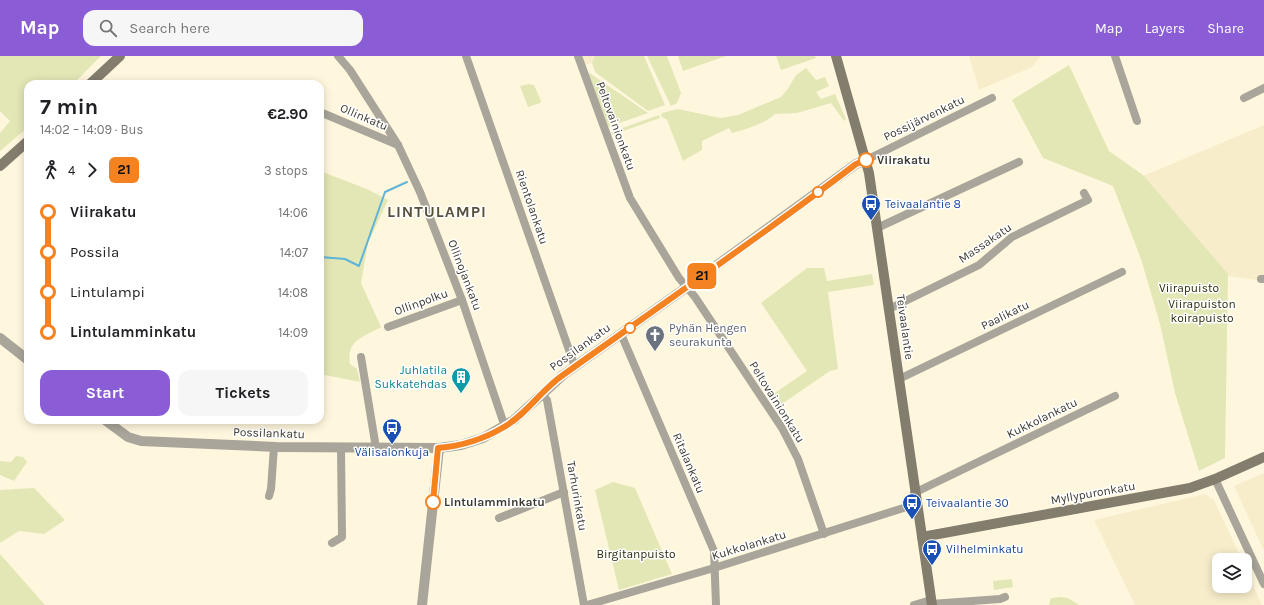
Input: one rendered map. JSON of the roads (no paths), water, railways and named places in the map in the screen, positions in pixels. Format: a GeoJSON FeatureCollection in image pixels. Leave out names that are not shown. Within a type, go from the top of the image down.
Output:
{"type":"FeatureCollection","features":[{"type":"Feature","properties":{"kind":"main road"},"geometry":{"type":"LineString","coordinates":[[94,80],[120,56]]}},
{"type":"Feature","properties":{"kind":"main road","name":"Teivaalantie"},"geometry":{"type":"LineString","coordinates":[[836,56],[869,173],[931,603]]}},
{"type":"Feature","properties":{"kind":"main road"},"geometry":{"type":"LineString","coordinates":[[0,166],[24,145]]}},
{"type":"Feature","properties":{"kind":"main road","name":"Myllypuronkatu"},"geometry":{"type":"LineString","coordinates":[[922,537],[1177,491],[1215,479],[1264,457]]}},
{"type":"Feature","properties":{"kind":"street","name":"Ollinojankatu"},"geometry":{"type":"LineString","coordinates":[[338,56],[350,70],[398,145],[420,192],[462,300],[505,427]]}},
{"type":"Feature","properties":{"kind":"street","name":"Rientolankatu"},"geometry":{"type":"LineString","coordinates":[[466,56],[575,367]]}},
{"type":"Feature","properties":{"kind":"street","name":"Peltovainionkatu"},"geometry":{"type":"LineString","coordinates":[[578,56],[630,198],[679,279],[687,288],[782,428],[798,459],[824,534]]}},
{"type":"Feature","properties":{"kind":"street"},"geometry":{"type":"LineString","coordinates":[[1115,56],[1137,121]]}},
{"type":"Feature","properties":{"kind":"street"},"geometry":{"type":"LineString","coordinates":[[1244,98],[1264,88]]}},
{"type":"Feature","properties":{"kind":"street","name":"Possijärvenkatu"},"geometry":{"type":"LineString","coordinates":[[866,160],[992,98]]}},
{"type":"Feature","properties":{"kind":"street","name":"Ollinkatu"},"geometry":{"type":"LineString","coordinates":[[324,114],[398,145]]}},
{"type":"Feature","properties":{"kind":"street","name":"Possilankatu"},"geometry":{"type":"LineString","coordinates":[[110,424],[131,439],[141,441],[274,447],[341,448],[438,448],[472,442],[505,427],[520,416],[554,381],[687,288],[856,164],[866,160]]}},
{"type":"Feature","properties":{"kind":"street"},"geometry":{"type":"LineString","coordinates":[[878,228],[1018,162]]}},
{"type":"Feature","properties":{"kind":"street","name":"Massakatu"},"geometry":{"type":"LineString","coordinates":[[889,309],[979,265],[1012,238],[1088,200],[1084,193]]}},
{"type":"Feature","properties":{"kind":"street","name":"Paalikatu"},"geometry":{"type":"LineString","coordinates":[[899,379],[1122,272]]}},
{"type":"Feature","properties":{"kind":"street","name":"Ollinpolku"},"geometry":{"type":"LineString","coordinates":[[388,327],[462,300]]}},
{"type":"Feature","properties":{"kind":"street","name":"Ritalankatu"},"geometry":{"type":"LineString","coordinates":[[621,334],[714,551],[716,605]]}},
{"type":"Feature","properties":{"kind":"street"},"geometry":{"type":"LineString","coordinates":[[0,338],[24,357]]}},
{"type":"Feature","properties":{"kind":"street"},"geometry":{"type":"LineString","coordinates":[[361,357],[376,448]]}},
{"type":"Feature","properties":{"kind":"street","name":"Tarhurinkatu"},"geometry":{"type":"LineString","coordinates":[[542,394],[547,400],[586,605]]}},
{"type":"Feature","properties":{"kind":"street","name":"Kukkolankatu"},"geometry":{"type":"LineString","coordinates":[[914,493],[1115,396]]}},
{"type":"Feature","properties":{"kind":"street"},"geometry":{"type":"LineString","coordinates":[[269,496],[271,489],[274,447]]}},
{"type":"Feature","properties":{"kind":"street"},"geometry":{"type":"LineString","coordinates":[[332,542],[342,537],[341,448]]}},
{"type":"Feature","properties":{"kind":"street"},"geometry":{"type":"LineString","coordinates":[[422,605],[438,448]]}},
{"type":"Feature","properties":{"kind":"street"},"geometry":{"type":"LineString","coordinates":[[1215,479],[1264,584]]}},
{"type":"Feature","properties":{"kind":"street"},"geometry":{"type":"LineString","coordinates":[[499,518],[564,492]]}},
{"type":"Feature","properties":{"kind":"street","name":"Kukkolankatu"},"geometry":{"type":"LineString","coordinates":[[586,605],[714,568],[916,504]]}},
{"type":"Feature","properties":{"kind":"street"},"geometry":{"type":"LineString","coordinates":[[914,605],[1000,599],[1005,597]]}},
{"type":"Feature","properties":{"kind":"waterway"},"geometry":{"type":"LineString","coordinates":[[324,257],[345,259],[359,266],[385,192],[407,182]]}},
{"type":"Feature","properties":{"kind":"place","name":"Viirakatu"},"geometry":{"type":"Point","coordinates":[866,160]}},
{"type":"Feature","properties":{"kind":"place","name":"Teivaalantie 8"},"geometry":{"type":"Point","coordinates":[871,221]}},
{"type":"Feature","properties":{"kind":"place","name":"Pyhän Hengen seurakunta"},"geometry":{"type":"Point","coordinates":[655,352]}},
{"type":"Feature","properties":{"kind":"place","name":"Juhlatila Sukkatehdas"},"geometry":{"type":"Point","coordinates":[461,394]}},
{"type":"Feature","properties":{"kind":"place","name":"Välisalonkuja"},"geometry":{"type":"Point","coordinates":[392,445]}},
{"type":"Feature","properties":{"kind":"place","name":"Lintulamminkatu"},"geometry":{"type":"Point","coordinates":[433,502]}},
{"type":"Feature","properties":{"kind":"place","name":"Teivaalantie 30"},"geometry":{"type":"Point","coordinates":[912,520]}},
{"type":"Feature","properties":{"kind":"place","name":"Vilhelminkatu"},"geometry":{"type":"Point","coordinates":[932,566]}},
{"type":"Feature","properties":{"kind":"district","name":"LINTULAMPI"},"geometry":{"type":"Point","coordinates":[437,211]}},
{"type":"Feature","properties":{"kind":"park label","name":"Viirapuisto"},"geometry":{"type":"Point","coordinates":[1189,288]}},
{"type":"Feature","properties":{"kind":"park label","name":"Viirapuiston koirapuisto"},"geometry":{"type":"Point","coordinates":[1202,311]}},
{"type":"Feature","properties":{"kind":"park label","name":"Birgitanpuisto"},"geometry":{"type":"Point","coordinates":[636,554]}}]}
